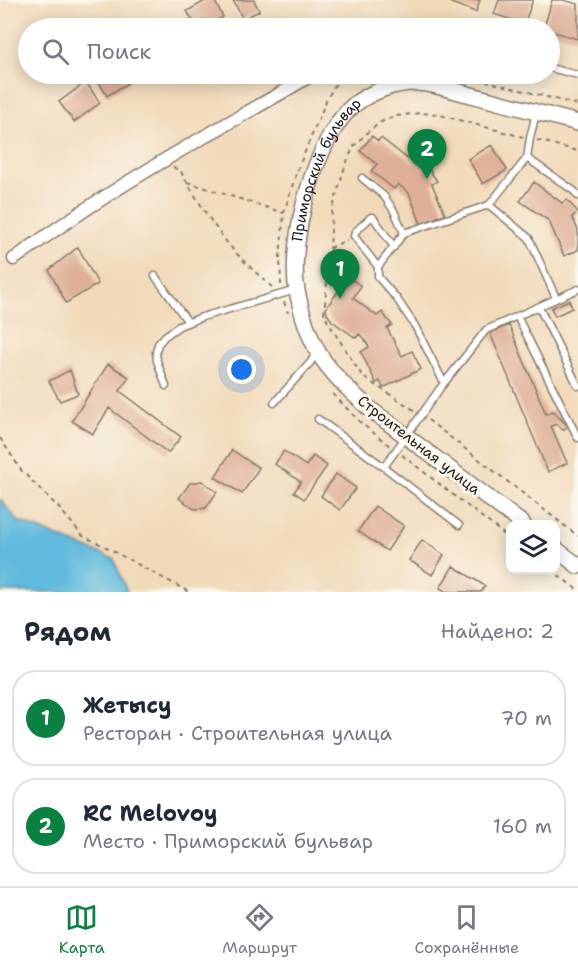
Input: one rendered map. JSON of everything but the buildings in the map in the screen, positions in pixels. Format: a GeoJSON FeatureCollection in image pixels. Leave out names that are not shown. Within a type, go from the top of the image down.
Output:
{"type":"FeatureCollection","features":[{"type":"Feature","properties":{"kind":"street"},"geometry":{"type":"LineString","coordinates":[[14,260],[66,222],[163,160],[296,84]]}},
{"type":"Feature","properties":{"kind":"street","name":"Приморский бульвар"},"geometry":{"type":"LineString","coordinates":[[297,289],[298,230],[312,175],[324,147],[339,122],[354,105],[374,93],[406,84]]}},
{"type":"Feature","properties":{"kind":"street","name":"Приморский бульвар"},"geometry":{"type":"LineString","coordinates":[[449,84],[578,123]]}},
{"type":"Feature","properties":{"kind":"street","name":"Строительная улица"},"geometry":{"type":"LineString","coordinates":[[297,289],[306,324],[317,351],[350,392],[517,520]]}},
{"type":"Feature","properties":{"kind":"street"},"geometry":{"type":"LineString","coordinates":[[560,553],[578,566]]}},
{"type":"Feature","properties":{"kind":"lane"},"geometry":{"type":"LineString","coordinates":[[560,71],[578,75]]}},
{"type":"Feature","properties":{"kind":"lane"},"geometry":{"type":"LineString","coordinates":[[378,267],[404,234],[489,205],[527,158],[536,112]]}},
{"type":"Feature","properties":{"kind":"lane"},"geometry":{"type":"LineString","coordinates":[[527,158],[578,196]]}},
{"type":"Feature","properties":{"kind":"lane"},"geometry":{"type":"LineString","coordinates":[[362,178],[384,196],[394,211],[404,234]]}},
{"type":"Feature","properties":{"kind":"lane"},"geometry":{"type":"LineString","coordinates":[[489,205],[529,238],[556,298]]}},
{"type":"Feature","properties":{"kind":"lane"},"geometry":{"type":"LineString","coordinates":[[394,247],[375,219],[371,217],[355,232],[354,236],[378,267],[378,277],[397,299],[415,326],[444,383]]}},
{"type":"Feature","properties":{"kind":"lane"},"geometry":{"type":"LineString","coordinates":[[154,276],[188,322]]}},
{"type":"Feature","properties":{"kind":"lane"},"geometry":{"type":"LineString","coordinates":[[166,386],[156,352],[158,344],[165,336],[188,322],[297,289]]}},
{"type":"Feature","properties":{"kind":"lane"},"geometry":{"type":"LineString","coordinates":[[384,467],[444,383],[486,330],[578,289]]}},
{"type":"Feature","properties":{"kind":"lane"},"geometry":{"type":"LineString","coordinates":[[539,307],[578,386]]}},
{"type":"Feature","properties":{"kind":"lane"},"geometry":{"type":"LineString","coordinates":[[517,316],[578,438]]}},
{"type":"Feature","properties":{"kind":"lane"},"geometry":{"type":"LineString","coordinates":[[273,403],[310,363],[317,351]]}},
{"type":"Feature","properties":{"kind":"lane"},"geometry":{"type":"LineString","coordinates":[[318,419],[459,525]]}},
{"type":"Feature","properties":{"kind":"path"},"geometry":{"type":"LineString","coordinates":[[497,84],[578,105]]}},
{"type":"Feature","properties":{"kind":"path"},"geometry":{"type":"LineString","coordinates":[[578,151],[436,114],[396,116],[381,122],[354,146],[345,166],[332,211],[324,314],[363,377],[421,415],[578,536]]}},
{"type":"Feature","properties":{"kind":"path"},"geometry":{"type":"LineString","coordinates":[[163,160],[181,172],[231,246],[281,295]]}},
{"type":"Feature","properties":{"kind":"path"},"geometry":{"type":"LineString","coordinates":[[187,182],[284,213]]}},
{"type":"Feature","properties":{"kind":"path"},"geometry":{"type":"LineString","coordinates":[[330,248],[354,236]]}},
{"type":"Feature","properties":{"kind":"path"},"geometry":{"type":"LineString","coordinates":[[0,438],[21,470],[83,536],[189,592]]}},
{"type":"Feature","properties":{"kind":"path"},"geometry":{"type":"LineString","coordinates":[[556,574],[578,590]]}},
{"type":"Feature","properties":{"kind":"water"},"geometry":{"type":"Polygon","coordinates":[[[0,499],[18,521],[114,559],[127,592],[0,592],[0,499]]]}},
{"type":"Feature","properties":{"kind":"place","name":"RC Melovoy"},"geometry":{"type":"Point","coordinates":[427,179]}},
{"type":"Feature","properties":{"kind":"place","name":"Жетысу"},"geometry":{"type":"Point","coordinates":[340,299]}}]}
